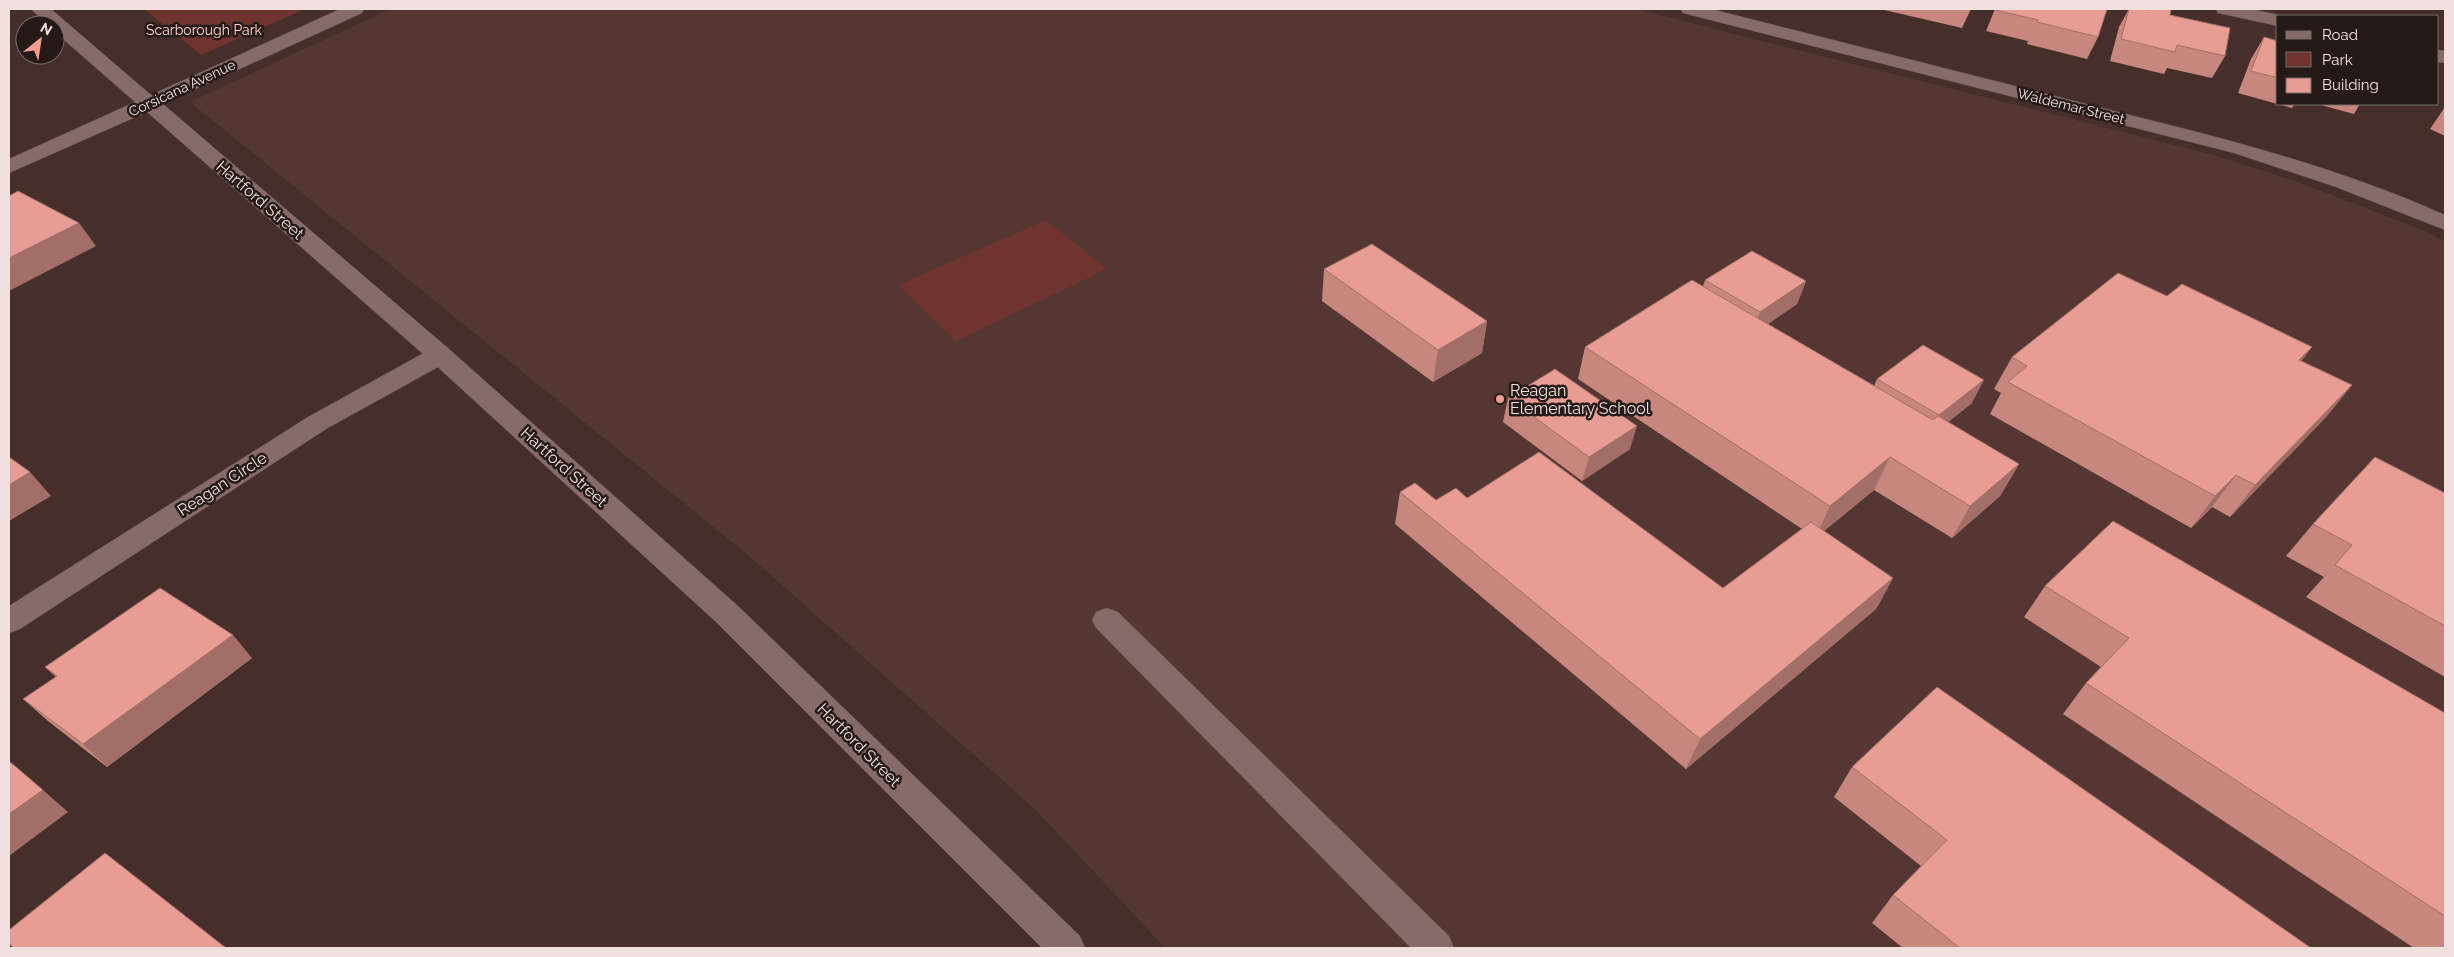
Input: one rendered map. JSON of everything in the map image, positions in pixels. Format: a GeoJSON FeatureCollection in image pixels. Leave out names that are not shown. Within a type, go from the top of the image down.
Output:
{"type":"FeatureCollection","features":[{"type":"Feature","properties":{"kind":"street","name":"Hartford Street"},"geometry":{"type":"LineString","coordinates":[[40,9],[440,355],[727,614],[1067,948]]}},
{"type":"Feature","properties":{"kind":"street","name":"Corsicana Avenue"},"geometry":{"type":"LineString","coordinates":[[9,167],[355,9]]}},
{"type":"Feature","properties":{"kind":"street","name":"Waldemar Street"},"geometry":{"type":"LineString","coordinates":[[1690,9],[2241,149],[2327,176],[2445,223]]}},
{"type":"Feature","properties":{"kind":"street"},"geometry":{"type":"LineString","coordinates":[[2225,9],[2276,20]]}},
{"type":"Feature","properties":{"kind":"street","name":"Reagan Circle"},"geometry":{"type":"LineString","coordinates":[[9,621],[316,423],[440,355]]}},
{"type":"Feature","properties":{"kind":"street"},"geometry":{"type":"LineString","coordinates":[[1107,620],[1436,948]]}},
{"type":"Feature","properties":{"kind":"shaded area","name":"Reagan Elementary School"},"geometry":{"type":"Polygon","coordinates":[[[390,9],[1637,9],[2214,155],[2298,182],[2428,232],[2445,242],[2445,948],[1165,948],[1036,810],[749,556],[190,102],[390,9]]]}},
{"type":"Feature","properties":{"kind":"green space","name":"Scarborough Park"},"geometry":{"type":"Polygon","coordinates":[[[144,9],[305,9],[201,55],[144,9]]]}},
{"type":"Feature","properties":{"kind":"green space"},"geometry":{"type":"Polygon","coordinates":[[[1046,220],[1107,269],[956,341],[898,285],[1046,220]]]}},
{"type":"Feature","properties":{"kind":"building"},"geometry":{"type":"Polygon","coordinates":[[[1995,9],[2107,9],[2098,37],[2037,22],[2038,20],[1995,9]]]}},
{"type":"Feature","properties":{"kind":"building"},"geometry":{"type":"Polygon","coordinates":[[[2129,9],[2171,9],[2170,15],[2230,28],[2225,56],[2177,45],[2175,52],[2121,39],[2129,9]]]}},
{"type":"Feature","properties":{"kind":"building"},"geometry":{"type":"Polygon","coordinates":[[[2264,37],[2276,40],[2276,77],[2251,71],[2264,37]]]}},
{"type":"Feature","properties":{"kind":"building"},"geometry":{"type":"Polygon","coordinates":[[[18,191],[79,223],[9,258],[9,196],[18,191]]]}},
{"type":"Feature","properties":{"kind":"building"},"geometry":{"type":"Polygon","coordinates":[[[1372,244],[1487,321],[1438,350],[1324,269],[1372,244]]]}},
{"type":"Feature","properties":{"kind":"building"},"geometry":{"type":"Polygon","coordinates":[[[1752,251],[1806,281],[1760,312],[1705,280],[1752,251]]]}},
{"type":"Feature","properties":{"kind":"building"},"geometry":{"type":"Polygon","coordinates":[[[2118,273],[2167,296],[2182,284],[2312,347],[2299,360],[2352,385],[2255,485],[2236,475],[2215,496],[2008,382],[2027,366],[2012,357],[2118,273]]]}},
{"type":"Feature","properties":{"kind":"building"},"geometry":{"type":"Polygon","coordinates":[[[1692,280],[1933,420],[1938,416],[2019,464],[1970,506],[1890,457],[1830,506],[1585,347],[1692,280]]]}},
{"type":"Feature","properties":{"kind":"building"},"geometry":{"type":"Polygon","coordinates":[[[1923,345],[1984,380],[1939,415],[1877,379],[1923,345]]]}},
{"type":"Feature","properties":{"kind":"building"},"geometry":{"type":"Polygon","coordinates":[[[1555,369],[1637,426],[1589,457],[1508,398],[1555,369]]]}},
{"type":"Feature","properties":{"kind":"building"},"geometry":{"type":"Polygon","coordinates":[[[1539,452],[1723,588],[1811,522],[1893,578],[1700,739],[1400,492],[1415,483],[1436,500],[1456,488],[1467,498],[1539,452]]]}},
{"type":"Feature","properties":{"kind":"building"},"geometry":{"type":"Polygon","coordinates":[[[9,457],[30,472],[9,485],[9,457]]]}},
{"type":"Feature","properties":{"kind":"building"},"geometry":{"type":"Polygon","coordinates":[[[2375,457],[2445,493],[2445,626],[2335,565],[2352,545],[2313,524],[2375,457]]]}},
{"type":"Feature","properties":{"kind":"building"},"geometry":{"type":"Polygon","coordinates":[[[2113,521],[2445,713],[2445,916],[2086,683],[2129,638],[2045,586],[2113,521]]]}},
{"type":"Feature","properties":{"kind":"building"},"geometry":{"type":"Polygon","coordinates":[[[160,588],[233,635],[83,744],[23,699],[57,676],[45,667],[160,588]]]}},
{"type":"Feature","properties":{"kind":"building"},"geometry":{"type":"Polygon","coordinates":[[[1937,687],[2311,948],[1960,948],[1893,895],[1947,840],[1852,767],[1937,687]]]}},
{"type":"Feature","properties":{"kind":"building"},"geometry":{"type":"Polygon","coordinates":[[[9,761],[43,790],[9,814],[9,761]]]}},
{"type":"Feature","properties":{"kind":"building"},"geometry":{"type":"Polygon","coordinates":[[[105,853],[226,948],[14,948],[9,944],[9,930],[105,853]]]}},
{"type":"Feature","properties":{"kind":"place","name":"Reagan Elementary School"},"geometry":{"type":"Point","coordinates":[1500,399]}}]}
